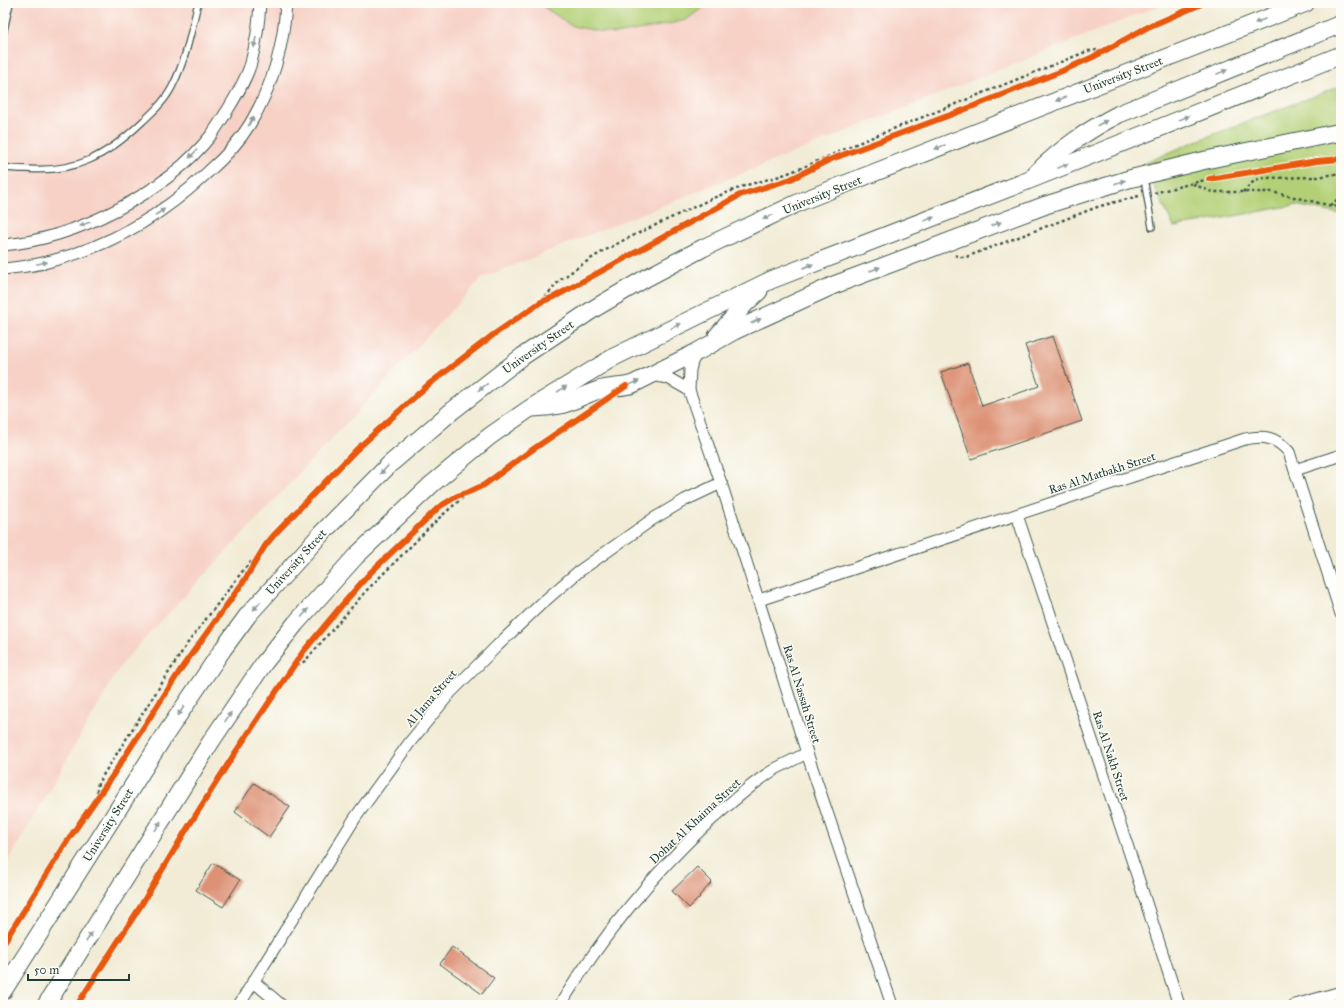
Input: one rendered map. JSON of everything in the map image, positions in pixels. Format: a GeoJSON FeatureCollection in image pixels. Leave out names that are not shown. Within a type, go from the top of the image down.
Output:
{"type":"FeatureCollection","features":[{"type":"Feature","properties":{"kind":"main road","name":"University Street"},"geometry":{"type":"LineString","coordinates":[[3,991],[193,692],[248,615],[321,534],[390,464],[441,420],[523,356],[595,308],[646,278],[702,248],[802,202],[1301,4]]}},
{"type":"Feature","properties":{"kind":"main road"},"geometry":{"type":"LineString","coordinates":[[1027,180],[1050,159],[1072,142],[1091,129],[1119,114],[1341,24]]}},
{"type":"Feature","properties":{"kind":"main road"},"geometry":{"type":"LineString","coordinates":[[46,1005],[212,740],[264,663],[292,628],[356,556],[421,494],[470,452],[529,409],[614,357],[771,280],[1341,55]]}},
{"type":"Feature","properties":{"kind":"main road"},"geometry":{"type":"LineString","coordinates":[[529,409],[553,407],[568,403],[599,389],[626,386],[652,375],[734,331],[834,285],[1052,203],[1093,190],[1206,160],[1341,132]]}},
{"type":"Feature","properties":{"kind":"main road"},"geometry":{"type":"LineString","coordinates":[[703,348],[746,303],[771,280]]}},
{"type":"Feature","properties":{"kind":"street"},"geometry":{"type":"LineString","coordinates":[[3,245],[14,244],[56,234],[86,224],[126,204],[157,186],[187,160],[211,134],[239,91],[251,64],[259,25],[260,3]]}},
{"type":"Feature","properties":{"kind":"street"},"geometry":{"type":"LineString","coordinates":[[3,269],[51,262],[120,235],[161,212],[221,161],[250,124],[268,88],[282,41],[286,3]]}},
{"type":"Feature","properties":{"kind":"street","name":"Ras Al Nassah Street"},"geometry":{"type":"LineString","coordinates":[[703,348],[692,362],[688,390],[721,482],[807,753],[892,1005]]}},
{"type":"Feature","properties":{"kind":"street"},"geometry":{"type":"LineString","coordinates":[[652,375],[668,378],[688,390]]}},
{"type":"Feature","properties":{"kind":"street","name":"Ras Al Matbakh Street"},"geometry":{"type":"LineString","coordinates":[[759,600],[1255,437],[1262,436],[1284,446],[1289,452],[1341,614]]}},
{"type":"Feature","properties":{"kind":"street"},"geometry":{"type":"LineString","coordinates":[[1295,470],[1341,456]]}},
{"type":"Feature","properties":{"kind":"street","name":"Al Jama Street"},"geometry":{"type":"LineString","coordinates":[[239,1005],[355,818],[410,742],[451,692],[535,609],[578,572],[653,519],[685,500],[721,482]]}},
{"type":"Feature","properties":{"kind":"street","name":"Ras Al Nakh Street"},"geometry":{"type":"LineString","coordinates":[[1017,515],[1140,881],[1178,1005]]}},
{"type":"Feature","properties":{"kind":"street","name":"Dohat Al Khaima Street"},"geometry":{"type":"LineString","coordinates":[[560,1005],[601,943],[625,911],[681,849],[725,808],[753,785],[776,769],[807,753]]}},
{"type":"Feature","properties":{"kind":"street"},"geometry":{"type":"LineString","coordinates":[[253,981],[281,1005]]}},
{"type":"Feature","properties":{"kind":"street"},"geometry":{"type":"LineString","coordinates":[[1295,1005],[1341,992]]}},
{"type":"Feature","properties":{"kind":"lane"},"geometry":{"type":"LineString","coordinates":[[3,34],[10,3]]}},
{"type":"Feature","properties":{"kind":"lane"},"geometry":{"type":"LineString","coordinates":[[3,167],[45,170],[59,169],[91,159],[122,140],[157,108],[172,87],[182,67],[198,3]]}},
{"type":"Feature","properties":{"kind":"lane"},"geometry":{"type":"LineString","coordinates":[[1144,176],[1152,227]]}},
{"type":"Feature","properties":{"kind":"path"},"geometry":{"type":"LineString","coordinates":[[1093,57],[1108,49]]}},
{"type":"Feature","properties":{"kind":"path"},"geometry":{"type":"LineString","coordinates":[[541,302],[560,280],[595,256],[624,240],[713,198],[747,185],[804,167],[864,141],[1088,51],[1098,50],[1102,52]]}},
{"type":"Feature","properties":{"kind":"path"},"geometry":{"type":"LineString","coordinates":[[776,184],[809,171],[829,160],[888,138]]}},
{"type":"Feature","properties":{"kind":"path"},"geometry":{"type":"LineString","coordinates":[[1243,192],[1255,180],[1264,178],[1318,177],[1341,173]]}},
{"type":"Feature","properties":{"kind":"path"},"geometry":{"type":"LineString","coordinates":[[944,243],[951,253],[959,257],[966,257],[1100,206],[1217,178]]}},
{"type":"Feature","properties":{"kind":"path"},"geometry":{"type":"LineString","coordinates":[[1192,183],[1212,192],[1272,192],[1341,208]]}},
{"type":"Feature","properties":{"kind":"path"},"geometry":{"type":"LineString","coordinates":[[1329,205],[1341,197]]}},
{"type":"Feature","properties":{"kind":"path"},"geometry":{"type":"LineString","coordinates":[[535,306],[556,296]]}},
{"type":"Feature","properties":{"kind":"path"},"geometry":{"type":"LineString","coordinates":[[451,499],[477,489]]}},
{"type":"Feature","properties":{"kind":"path"},"geometry":{"type":"LineString","coordinates":[[292,668],[305,661],[366,591],[438,519],[469,492]]}},
{"type":"Feature","properties":{"kind":"path"},"geometry":{"type":"LineString","coordinates":[[247,576],[260,554]]}},
{"type":"Feature","properties":{"kind":"path"},"geometry":{"type":"LineString","coordinates":[[95,800],[98,783],[187,644],[245,568],[260,554]]}},
{"type":"Feature","properties":{"kind":"path"},"geometry":{"type":"LineString","coordinates":[[288,674],[300,657]]}},
{"type":"Feature","properties":{"kind":"path"},"geometry":{"type":"LineString","coordinates":[[95,800],[104,788]]}},
{"type":"Feature","properties":{"kind":"shaded area"},"geometry":{"type":"Polygon","coordinates":[[[3,3],[1166,3],[482,278],[123,662],[3,870],[3,3]]]}},
{"type":"Feature","properties":{"kind":"green space"},"geometry":{"type":"Polygon","coordinates":[[[538,3],[709,3],[686,20],[614,34],[572,26],[538,3]]]}},
{"type":"Feature","properties":{"kind":"green space"},"geometry":{"type":"Polygon","coordinates":[[[1341,86],[1341,214],[1295,205],[1174,227],[1143,164],[1191,143],[1341,86]]]}},
{"type":"Feature","properties":{"kind":"building"},"geometry":{"type":"Polygon","coordinates":[[[1053,336],[1082,421],[971,459],[941,372],[968,363],[982,406],[1039,386],[1025,345],[1053,336]]]}},
{"type":"Feature","properties":{"kind":"building"},"geometry":{"type":"Polygon","coordinates":[[[254,783],[290,807],[269,837],[235,812],[254,783]]]}},
{"type":"Feature","properties":{"kind":"building"},"geometry":{"type":"Polygon","coordinates":[[[213,863],[240,880],[223,907],[196,890],[213,863]]]}},
{"type":"Feature","properties":{"kind":"building"},"geometry":{"type":"Polygon","coordinates":[[[697,867],[712,882],[689,908],[672,891],[697,867]]]}},
{"type":"Feature","properties":{"kind":"building"},"geometry":{"type":"Polygon","coordinates":[[[452,947],[494,978],[482,994],[440,964],[452,947]]]}},
{"type":"Feature","properties":{"kind":"cycle path"},"geometry":{"type":"LineString","coordinates":[[3,944],[70,837],[111,778],[183,666],[244,581],[265,546],[356,450],[428,385],[493,335],[541,302],[556,296],[740,195],[791,179],[829,160],[961,111],[1062,71],[1093,57],[1148,27],[1204,3]]}},
{"type":"Feature","properties":{"kind":"cycle path"},"geometry":{"type":"LineString","coordinates":[[1209,179],[1317,161],[1341,159]]}},
{"type":"Feature","properties":{"kind":"cycle path"},"geometry":{"type":"LineString","coordinates":[[77,1005],[140,907],[233,756],[303,652],[370,573],[439,507],[457,496],[484,485],[529,452],[626,386]]}}]}
